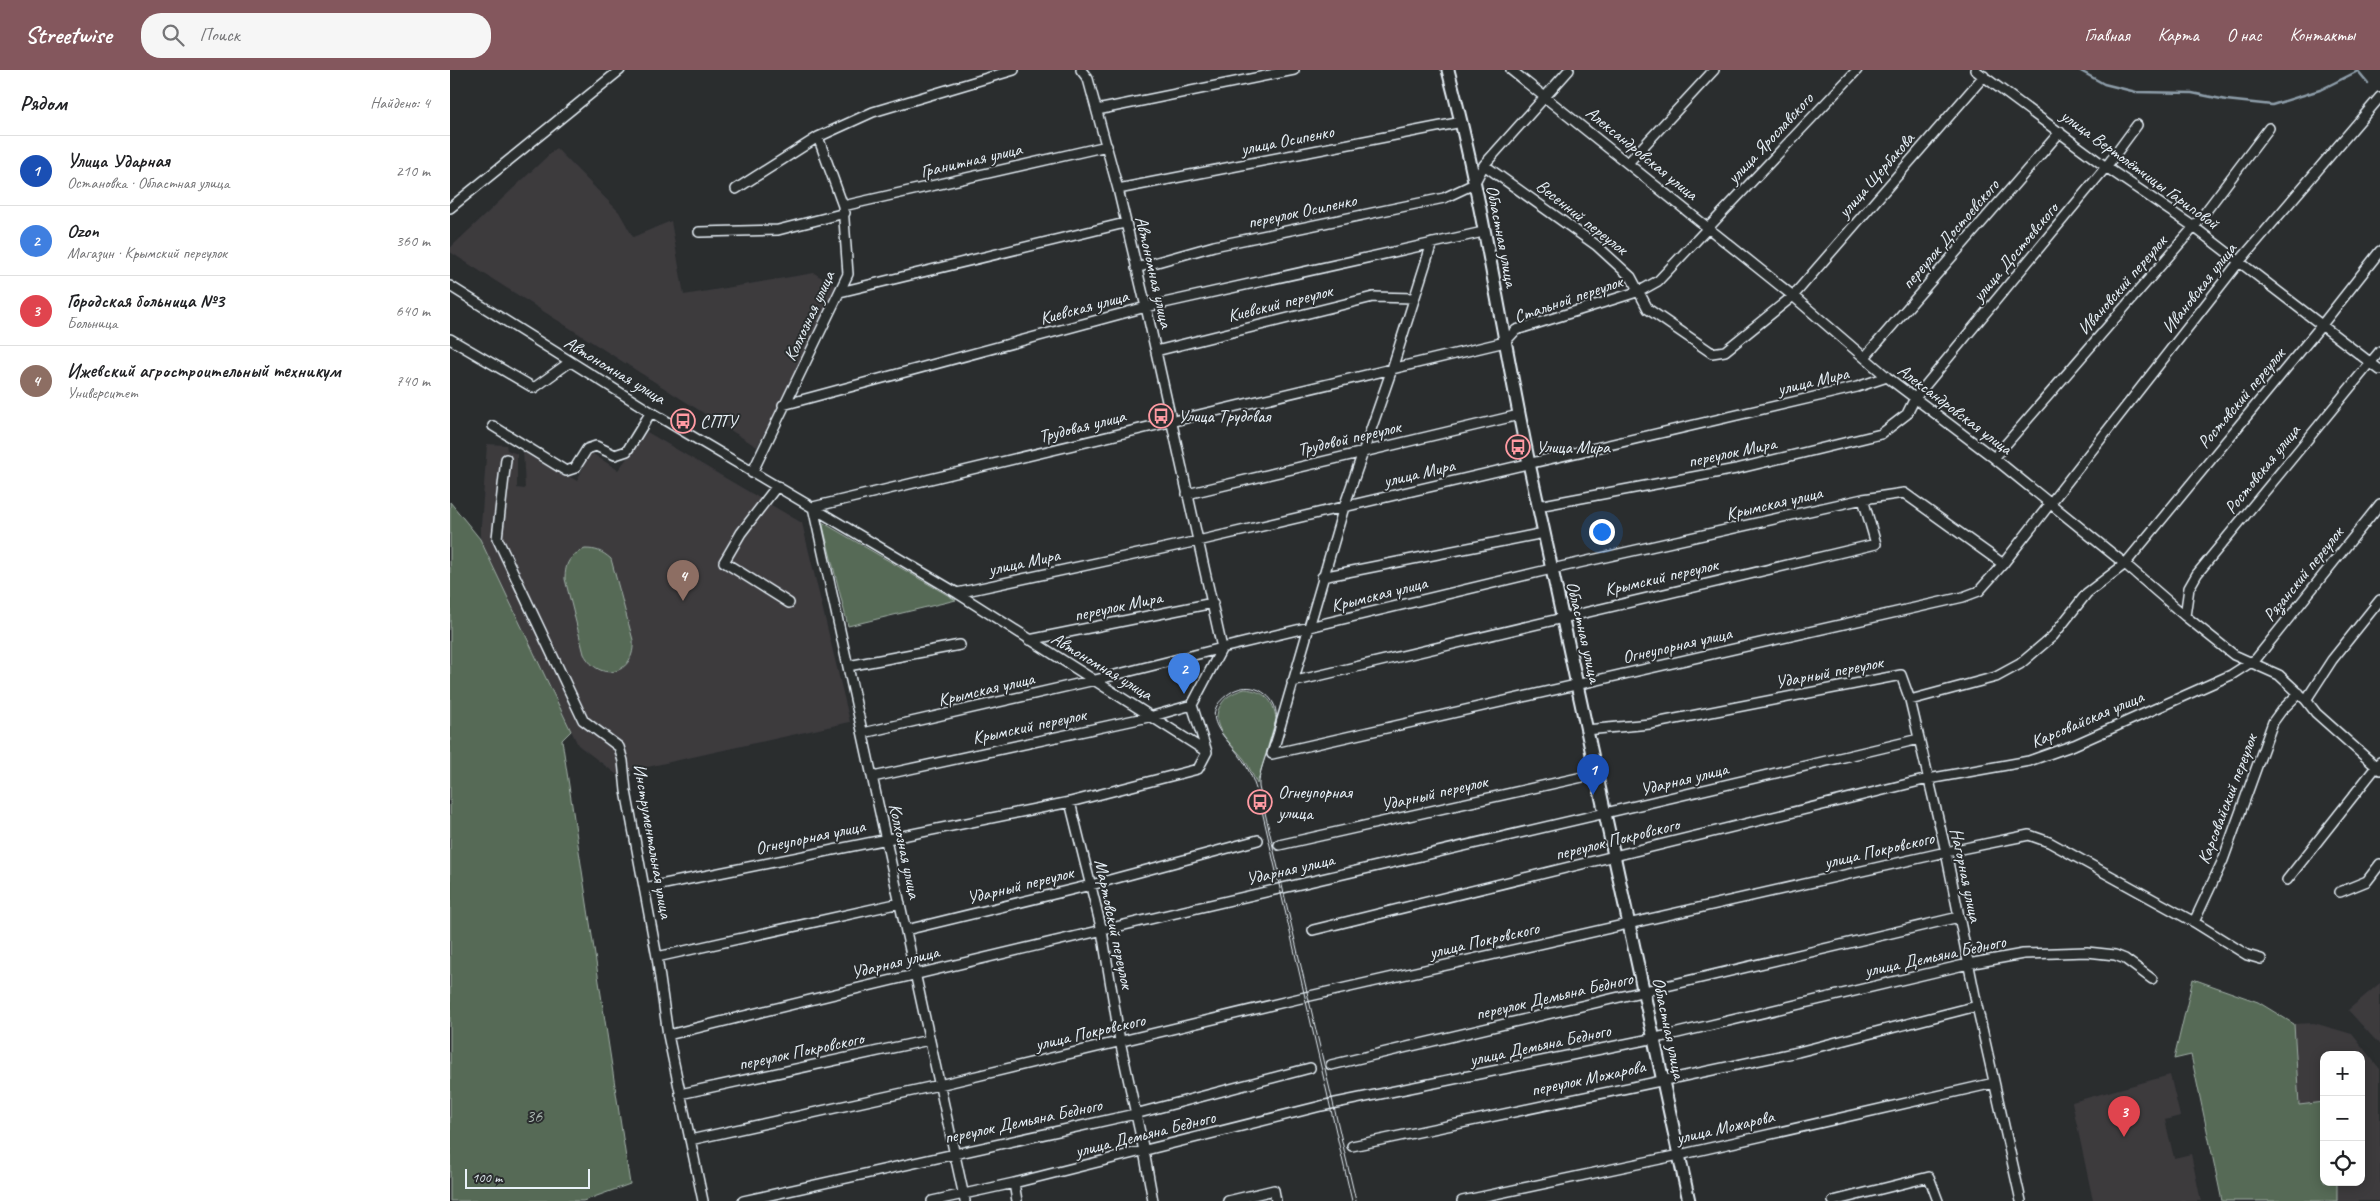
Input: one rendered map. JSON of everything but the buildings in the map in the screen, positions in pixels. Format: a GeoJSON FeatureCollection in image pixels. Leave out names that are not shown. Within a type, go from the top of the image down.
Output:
{"type":"FeatureCollection","features":[{"type":"Feature","properties":{"kind":"main road","name":"Областная улица"},"geometry":{"type":"LineString","coordinates":[[1448,70],[1462,122],[1529,464],[1689,1201]]}},
{"type":"Feature","properties":{"kind":"street"},"geometry":{"type":"LineString","coordinates":[[450,208],[620,70]]}},
{"type":"Feature","properties":{"kind":"street"},"geometry":{"type":"LineString","coordinates":[[736,189],[818,137],[873,112],[1014,70]]}},
{"type":"Feature","properties":{"kind":"street","name":"Автономная улица"},"geometry":{"type":"LineString","coordinates":[[1081,70],[1088,79],[1118,189],[1222,648]]}},
{"type":"Feature","properties":{"kind":"street"},"geometry":{"type":"LineString","coordinates":[[1097,110],[1294,70]]}},
{"type":"Feature","properties":{"kind":"street","name":"Александровская улица"},"geometry":{"type":"LineString","coordinates":[[1511,70],[1793,296],[1865,356],[1887,377],[2051,504],[2234,655],[2279,676],[2299,693],[2316,713],[2379,766]]}},
{"type":"Feature","properties":{"kind":"street"},"geometry":{"type":"LineString","coordinates":[[1474,184],[1484,165],[1569,70]]}},
{"type":"Feature","properties":{"kind":"street"},"geometry":{"type":"LineString","coordinates":[[1628,163],[1714,70]]}},
{"type":"Feature","properties":{"kind":"street","name":"улица Ярославского"},"geometry":{"type":"LineString","coordinates":[[1708,228],[1857,70]]}},
{"type":"Feature","properties":{"kind":"street","name":"улица Вертолётчицы Гариповой"},"geometry":{"type":"LineString","coordinates":[[1975,70],[2106,168],[2194,227],[2380,370]]}},
{"type":"Feature","properties":{"kind":"street","name":"улица Щербакова"},"geometry":{"type":"LineString","coordinates":[[1793,296],[1984,76]]}},
{"type":"Feature","properties":{"kind":"street","name":"Ивановская улица"},"geometry":{"type":"LineString","coordinates":[[2051,504],[2239,262],[2380,96]]}},
{"type":"Feature","properties":{"kind":"street","name":"улица Осипенко"},"geometry":{"type":"LineString","coordinates":[[1118,189],[1462,122]]}},
{"type":"Feature","properties":{"kind":"street","name":"улица Достоевского"},"geometry":{"type":"LineString","coordinates":[[1915,398],[2106,168],[2137,125]]}},
{"type":"Feature","properties":{"kind":"street","name":"Ивановский переулок"},"geometry":{"type":"LineString","coordinates":[[1994,458],[2194,227],[2269,128]]}},
{"type":"Feature","properties":{"kind":"street","name":"переулок Достоевского"},"geometry":{"type":"LineString","coordinates":[[1865,356],[2060,132]]}},
{"type":"Feature","properties":{"kind":"street","name":"Колхозная улица"},"geometry":{"type":"LineString","coordinates":[[752,473],[783,405],[848,274],[844,210],[818,137]]}},
{"type":"Feature","properties":{"kind":"street","name":"Гранитная улица"},"geometry":{"type":"LineString","coordinates":[[699,232],[778,230],[844,210],[1106,146]]}},
{"type":"Feature","properties":{"kind":"street","name":"Весенний переулок"},"geometry":{"type":"LineString","coordinates":[[1484,165],[1596,245],[1631,277],[1648,309],[1712,354],[1725,351],[1793,296]]}},
{"type":"Feature","properties":{"kind":"street","name":"переулок Осипенко"},"geometry":{"type":"LineString","coordinates":[[1136,268],[1214,246],[1444,198],[1474,184]]}},
{"type":"Feature","properties":{"kind":"street"},"geometry":{"type":"LineString","coordinates":[[840,292],[1125,223]]}},
{"type":"Feature","properties":{"kind":"street","name":"Стальной переулок"},"geometry":{"type":"LineString","coordinates":[[1505,342],[1516,330],[1640,291],[1658,281],[1708,228]]}},
{"type":"Feature","properties":{"kind":"street","name":"Киевская улица"},"geometry":{"type":"LineString","coordinates":[[783,405],[1146,307],[1483,232]]}},
{"type":"Feature","properties":{"kind":"street"},"geometry":{"type":"LineString","coordinates":[[1292,682],[1344,507],[1392,369],[1432,243]]}},
{"type":"Feature","properties":{"kind":"street","name":"Ростовский переулок"},"geometry":{"type":"LineString","coordinates":[[1910,700],[1996,677],[2020,664],[2053,636],[2087,593],[2125,564],[2321,326],[2380,251]]}},
{"type":"Feature","properties":{"kind":"street","name":"Автономная улица"},"geometry":{"type":"LineString","coordinates":[[450,286],[651,412],[752,473],[814,507],[957,594],[1153,716],[1207,752]]}},
{"type":"Feature","properties":{"kind":"street","name":"Киевский переулок"},"geometry":{"type":"LineString","coordinates":[[1156,351],[1373,297],[1414,298]]}},
{"type":"Feature","properties":{"kind":"street"},"geometry":{"type":"LineString","coordinates":[[450,339],[534,388],[570,362]]}},
{"type":"Feature","properties":{"kind":"street","name":"Трудовая улица"},"geometry":{"type":"LineString","coordinates":[[814,507],[1505,342]]}},
{"type":"Feature","properties":{"kind":"street","name":"Ростовская улица"},"geometry":{"type":"LineString","coordinates":[[2185,616],[2189,588],[2197,574],[2380,351]]}},
{"type":"Feature","properties":{"kind":"street","name":"улица Мира"},"geometry":{"type":"LineString","coordinates":[[957,594],[1198,541],[1529,464],[1858,387],[1887,377]]}},
{"type":"Feature","properties":{"kind":"street","name":"переулок Мира"},"geometry":{"type":"LineString","coordinates":[[1538,506],[1736,469],[1881,434],[1907,414],[1915,398]]}},
{"type":"Feature","properties":{"kind":"street"},"geometry":{"type":"LineString","coordinates":[[493,426],[566,471],[575,468],[587,449],[596,446],[615,455],[627,451],[651,412]]}},
{"type":"Feature","properties":{"kind":"street","name":"Трудовой переулок"},"geometry":{"type":"LineString","coordinates":[[1187,494],[1519,414]]}},
{"type":"Feature","properties":{"kind":"street","name":"Инструментальная улица"},"geometry":{"type":"LineString","coordinates":[[506,459],[497,538],[583,720],[619,747],[623,761],[626,791],[657,957],[668,1035],[703,1201]]}},
{"type":"Feature","properties":{"kind":"street"},"geometry":{"type":"LineString","coordinates":[[777,486],[741,533],[724,562],[789,604]]}},
{"type":"Feature","properties":{"kind":"street","name":"Крымская улица"},"geometry":{"type":"LineString","coordinates":[[863,733],[1095,680],[1552,569],[1863,499],[1904,493],[2003,564]]}},
{"type":"Feature","properties":{"kind":"street","name":"Крымский переулок"},"geometry":{"type":"LineString","coordinates":[[1292,682],[1876,544],[1863,499]]}},
{"type":"Feature","properties":{"kind":"street","name":"Огнеупорная улица"},"geometry":{"type":"LineString","coordinates":[[1292,682],[1272,754],[1969,596],[1984,586],[2051,504]]}},
{"type":"Feature","properties":{"kind":"street","name":"Рязанский переулок"},"geometry":{"type":"LineString","coordinates":[[2250,663],[2256,659],[2380,504]]}},
{"type":"Feature","properties":{"kind":"street","name":"Колхозная улица"},"geometry":{"type":"LineString","coordinates":[[814,507],[964,1198]]}},
{"type":"Feature","properties":{"kind":"street"},"geometry":{"type":"LineString","coordinates":[[1322,577],[1544,533]]}},
{"type":"Feature","properties":{"kind":"street"},"geometry":{"type":"LineString","coordinates":[[2306,700],[2332,660],[2380,600]]}},
{"type":"Feature","properties":{"kind":"street","name":"переулок Мира"},"geometry":{"type":"LineString","coordinates":[[1029,640],[1213,603]]}},
{"type":"Feature","properties":{"kind":"street"},"geometry":{"type":"LineString","coordinates":[[848,666],[960,645]]}},
{"type":"Feature","properties":{"kind":"street"},"geometry":{"type":"LineString","coordinates":[[1207,752],[1192,705],[1222,648]]}},
{"type":"Feature","properties":{"kind":"street","name":"Карсовайская улица"},"geometry":{"type":"LineString","coordinates":[[1928,779],[2029,761],[2083,741],[2231,675],[2250,663]]}},
{"type":"Feature","properties":{"kind":"street","name":"Нагорная улица"},"geometry":{"type":"LineString","coordinates":[[1901,675],[1910,700],[1946,852],[1977,1006],[2022,1201]]}},
{"type":"Feature","properties":{"kind":"street","name":"Ударный переулок"},"geometry":{"type":"LineString","coordinates":[[1586,730],[1650,724],[1901,675]]}},
{"type":"Feature","properties":{"kind":"street","name":"Карсовайский переулок"},"geometry":{"type":"LineString","coordinates":[[2194,922],[2222,860],[2273,722],[2299,693]]}},
{"type":"Feature","properties":{"kind":"street","name":"Крымский переулок"},"geometry":{"type":"LineString","coordinates":[[873,777],[1153,716],[1192,705]]}},
{"type":"Feature","properties":{"kind":"street","name":"Ударная улица"},"geometry":{"type":"LineString","coordinates":[[668,1035],[914,974],[1280,888],[1604,815],[1919,739]]}},
{"type":"Feature","properties":{"kind":"street","name":"Огнеупорная улица"},"geometry":{"type":"LineString","coordinates":[[644,888],[1070,802],[1198,769],[1207,752]]}},
{"type":"Feature","properties":{"kind":"street"},"geometry":{"type":"LineString","coordinates":[[2287,880],[2379,766]]}},
{"type":"Feature","properties":{"kind":"street","name":"Ударный переулок"},"geometry":{"type":"LineString","coordinates":[[1279,845],[1596,774]]}},
{"type":"Feature","properties":{"kind":"street","name":"переулок Покровского"},"geometry":{"type":"LineString","coordinates":[[1313,930],[1928,779]]}},
{"type":"Feature","properties":{"kind":"street","name":"Мартовский переулок"},"geometry":{"type":"LineString","coordinates":[[1070,802],[1102,931],[1120,1041],[1153,1201]]}},
{"type":"Feature","properties":{"kind":"street","name":"улица Покровского"},"geometry":{"type":"LineString","coordinates":[[690,1140],[939,1085],[1301,998],[2007,838],[2029,835],[2040,837],[2194,922],[2247,955],[2261,959]]}},
{"type":"Feature","properties":{"kind":"street","name":"Ударный переулок"},"geometry":{"type":"LineString","coordinates":[[906,930],[1090,885],[1258,840]]}},
{"type":"Feature","properties":{"kind":"street"},"geometry":{"type":"LineString","coordinates":[[2340,892],[2367,881],[2380,864]]}},
{"type":"Feature","properties":{"kind":"street"},"geometry":{"type":"LineString","coordinates":[[657,957],[900,903]]}},
{"type":"Feature","properties":{"kind":"street","name":"переулок Демьяна Бедного"},"geometry":{"type":"LineString","coordinates":[[1331,1065],[1959,917]]}},
{"type":"Feature","properties":{"kind":"street","name":"улица Демьяна Бедного"},"geometry":{"type":"LineString","coordinates":[[932,1201],[964,1198],[1014,1183],[1321,1106],[1653,1038],[1968,964],[2023,954],[2087,952],[2115,955],[2125,959],[2152,979]]}},
{"type":"Feature","properties":{"kind":"street","name":"переулок Можарова"},"geometry":{"type":"LineString","coordinates":[[1352,1146],[1662,1079],[1798,1052],[1977,1006]]}},
{"type":"Feature","properties":{"kind":"street","name":"переулок Покровского"},"geometry":{"type":"LineString","coordinates":[[680,1094],[929,1040]]}},
{"type":"Feature","properties":{"kind":"street","name":"переулок Демьяна Бедного"},"geometry":{"type":"LineString","coordinates":[[743,1201],[1135,1114],[1310,1068]]}},
{"type":"Feature","properties":{"kind":"street","name":"улица Можарова"},"geometry":{"type":"LineString","coordinates":[[1462,1201],[1679,1155],[1994,1083]]}},
{"type":"Feature","properties":{"kind":"street"},"geometry":{"type":"LineString","coordinates":[[1833,1201],[1929,1177],[1938,1201]]}},
{"type":"Feature","properties":{"kind":"street"},"geometry":{"type":"LineString","coordinates":[[1014,1183],[1017,1201]]}},
{"type":"Feature","properties":{"kind":"street"},"geometry":{"type":"LineString","coordinates":[[1228,1201],[1274,1190],[1276,1201]]}},
{"type":"Feature","properties":{"kind":"shaded area"},"geometry":{"type":"Polygon","coordinates":[[[556,148],[619,212],[633,237],[671,221],[684,295],[814,273],[840,289],[757,447],[450,252],[450,248],[556,148]]]}},
{"type":"Feature","properties":{"kind":"shaded area"},"geometry":{"type":"Polygon","coordinates":[[[647,432],[802,523],[850,722],[616,774],[578,745],[480,539],[487,444],[506,445],[507,450],[517,454],[517,488],[525,489],[523,450],[577,481],[590,452],[618,470],[647,432]]]}},
{"type":"Feature","properties":{"kind":"shaded area"},"geometry":{"type":"Polygon","coordinates":[[[2380,983],[2380,1045],[2348,1010],[2380,983]]]}},
{"type":"Feature","properties":{"kind":"shaded area"},"geometry":{"type":"Polygon","coordinates":[[[2314,1023],[2352,1034],[2380,1069],[2380,1201],[2337,1201],[2337,1186],[2365,1186],[2365,1051],[2320,1051],[2320,1102],[2299,1105],[2294,1024],[2314,1023]]]}},
{"type":"Feature","properties":{"kind":"shaded area"},"geometry":{"type":"Polygon","coordinates":[[[2170,1075],[2180,1116],[2165,1120],[2174,1158],[2191,1154],[2201,1201],[2093,1201],[2072,1102],[2170,1075]]]}},
{"type":"Feature","properties":{"kind":"green space","name":"36"},"geometry":{"type":"Polygon","coordinates":[[[450,502],[480,539],[571,731],[562,740],[630,1184],[583,1201],[450,1201],[450,502]]]}},
{"type":"Feature","properties":{"kind":"green space"},"geometry":{"type":"Polygon","coordinates":[[[822,522],[956,600],[848,626],[822,522]]]}},
{"type":"Feature","properties":{"kind":"green space"},"geometry":{"type":"Polygon","coordinates":[[[585,549],[599,551],[611,559],[633,640],[629,661],[616,671],[607,672],[599,669],[584,654],[565,579],[569,560],[585,549]]]}},
{"type":"Feature","properties":{"kind":"green space"},"geometry":{"type":"Polygon","coordinates":[[[1245,689],[1263,694],[1273,707],[1276,719],[1257,784],[1244,759],[1222,733],[1217,719],[1218,711],[1224,700],[1232,694],[1245,689]]]}},
{"type":"Feature","properties":{"kind":"green space"},"geometry":{"type":"Polygon","coordinates":[[[2193,979],[2258,1002],[2294,1024],[2299,1105],[2320,1102],[2320,1186],[2337,1186],[2337,1201],[2222,1201],[2191,1055],[2174,1059],[2193,979]]]}},
{"type":"Feature","properties":{"kind":"waterway"},"geometry":{"type":"LineString","coordinates":[[2079,70],[2104,84],[2136,92],[2192,93],[2226,100],[2272,105],[2320,90],[2358,71]]}},
{"type":"Feature","properties":{"kind":"waterway"},"geometry":{"type":"LineString","coordinates":[[2358,71],[2368,83]]}},
{"type":"Feature","properties":{"kind":"tram line"},"geometry":{"type":"LineString","coordinates":[[1352,1201],[1260,802],[1247,767],[1223,736],[1215,718],[1215,709],[1221,700],[1233,691],[1242,688],[1259,690],[1270,699],[1276,710],[1276,721],[1260,775],[1259,787],[1356,1201]]}},
{"type":"Feature","properties":{"kind":"place","name":"Улица Трудовая"},"geometry":{"type":"Point","coordinates":[1161,416]}},
{"type":"Feature","properties":{"kind":"place","name":"СПТУ"},"geometry":{"type":"Point","coordinates":[683,421]}},
{"type":"Feature","properties":{"kind":"place","name":"Улица Мира"},"geometry":{"type":"Point","coordinates":[1518,447]}},
{"type":"Feature","properties":{"kind":"place","name":"Ижевский агростроительный техникум"},"geometry":{"type":"Point","coordinates":[683,601]}},
{"type":"Feature","properties":{"kind":"place","name":"Ozon"},"geometry":{"type":"Point","coordinates":[1184,694]}},
{"type":"Feature","properties":{"kind":"place","name":"Улица Ударная"},"geometry":{"type":"Point","coordinates":[1593,795]}},
{"type":"Feature","properties":{"kind":"place","name":"Огнеупорная улица"},"geometry":{"type":"Point","coordinates":[1260,802]}},
{"type":"Feature","properties":{"kind":"place","name":"Городская больница №3"},"geometry":{"type":"Point","coordinates":[2124,1137]}}]}
